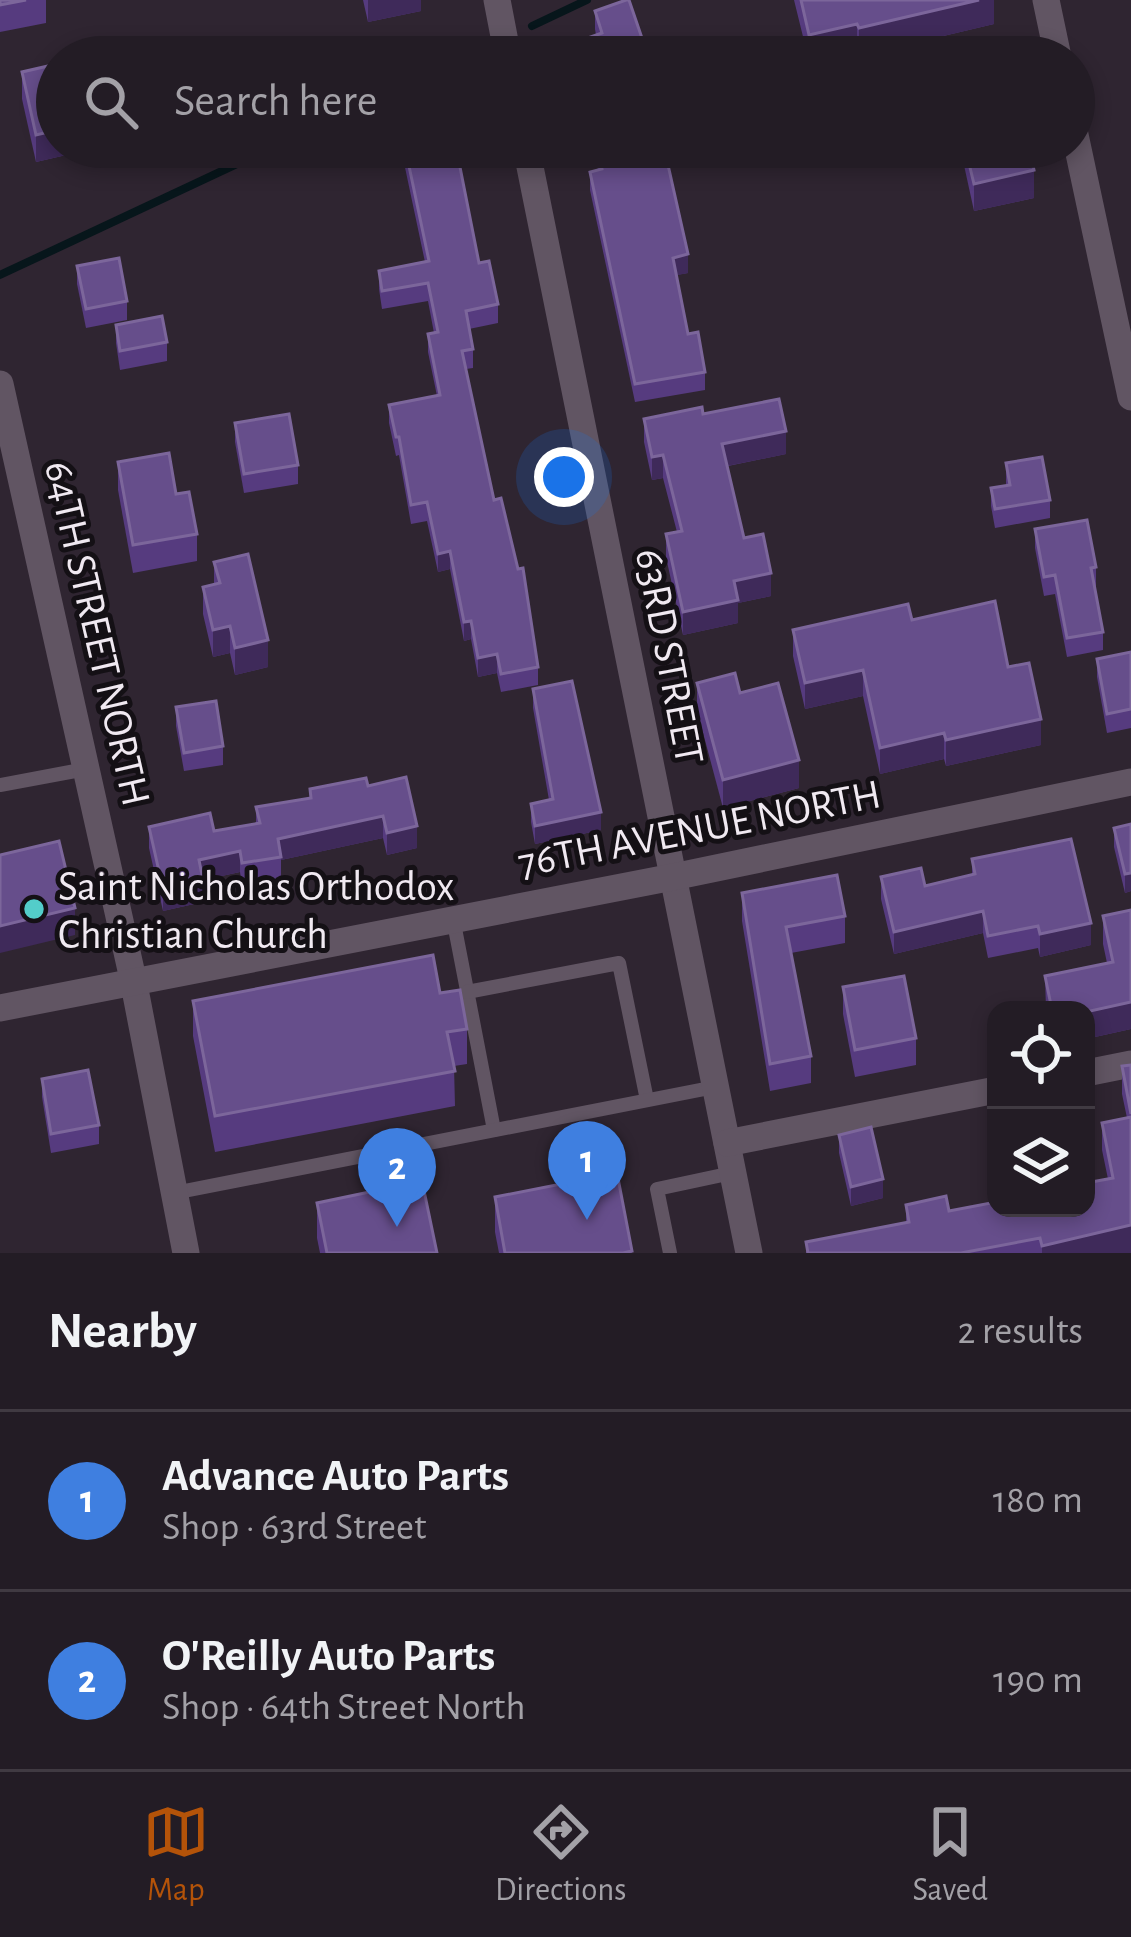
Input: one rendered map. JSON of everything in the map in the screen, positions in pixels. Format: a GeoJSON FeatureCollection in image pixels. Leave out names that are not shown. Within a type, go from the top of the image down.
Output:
{"type":"FeatureCollection","features":[{"type":"Feature","properties":{"kind":"street"},"geometry":{"type":"LineString","coordinates":[[497,0],[504,36]]}},
{"type":"Feature","properties":{"kind":"street"},"geometry":{"type":"LineString","coordinates":[[1046,0],[1054,36]]}},
{"type":"Feature","properties":{"kind":"street","name":"63RD STREET"},"geometry":{"type":"LineString","coordinates":[[530,168],[748,1253]]}},
{"type":"Feature","properties":{"kind":"street"},"geometry":{"type":"LineString","coordinates":[[1082,168],[1131,397]]}},
{"type":"Feature","properties":{"kind":"street","name":"64TH STREET NORTH"},"geometry":{"type":"LineString","coordinates":[[0,384],[133,980],[186,1253]]}},
{"type":"Feature","properties":{"kind":"street","name":"76TH AVENUE NORTH"},"geometry":{"type":"LineString","coordinates":[[0,1008],[1131,782]]}},
{"type":"Feature","properties":{"kind":"street"},"geometry":{"type":"LineString","coordinates":[[1095,1071],[1131,1064]]}},
{"type":"Feature","properties":{"kind":"street"},"geometry":{"type":"LineString","coordinates":[[727,1143],[987,1092]]}},
{"type":"Feature","properties":{"kind":"lane"},"geometry":{"type":"LineString","coordinates":[[0,785],[86,770]]}},
{"type":"Feature","properties":{"kind":"lane"},"geometry":{"type":"LineString","coordinates":[[453,918],[494,1130]]}},
{"type":"Feature","properties":{"kind":"lane"},"geometry":{"type":"LineString","coordinates":[[467,992],[619,963],[646,1100]]}},
{"type":"Feature","properties":{"kind":"lane"},"geometry":{"type":"LineString","coordinates":[[174,1193],[715,1087]]}},
{"type":"Feature","properties":{"kind":"lane"},"geometry":{"type":"LineString","coordinates":[[670,1253],[658,1190],[733,1173]]}},
{"type":"Feature","properties":{"kind":"building"},"geometry":{"type":"Polygon","coordinates":[[[629,0],[641,36],[594,36],[602,33],[595,11],[629,0]]]}},
{"type":"Feature","properties":{"kind":"building"},"geometry":{"type":"Polygon","coordinates":[[[801,0],[979,0],[809,35],[801,0]]]}},
{"type":"Feature","properties":{"kind":"building"},"geometry":{"type":"Polygon","coordinates":[[[36,69],[36,135],[22,72],[36,69]]]}},
{"type":"Feature","properties":{"kind":"building"},"geometry":{"type":"Polygon","coordinates":[[[409,168],[460,168],[479,263],[489,261],[498,304],[466,311],[473,349],[462,351],[494,500],[501,498],[518,569],[523,568],[538,667],[501,674],[497,654],[478,658],[471,621],[464,622],[450,551],[438,554],[427,502],[411,505],[389,405],[440,395],[428,334],[438,332],[428,283],[382,291],[379,271],[429,261],[409,168]]]}},
{"type":"Feature","properties":{"kind":"building"},"geometry":{"type":"Polygon","coordinates":[[[669,168],[688,254],[673,258],[688,334],[698,332],[705,372],[635,384],[590,172],[669,168]]]}},
{"type":"Feature","properties":{"kind":"building"},"geometry":{"type":"Polygon","coordinates":[[[970,168],[1034,168],[1034,170],[974,184],[970,168]]]}},
{"type":"Feature","properties":{"kind":"building"},"geometry":{"type":"Polygon","coordinates":[[[119,258],[127,301],[86,309],[77,266],[119,258]]]}},
{"type":"Feature","properties":{"kind":"building"},"geometry":{"type":"Polygon","coordinates":[[[162,316],[167,342],[120,351],[116,325],[162,316]]]}},
{"type":"Feature","properties":{"kind":"building"},"geometry":{"type":"Polygon","coordinates":[[[779,399],[786,431],[722,444],[744,538],[763,534],[771,573],[734,581],[738,600],[683,612],[666,534],[682,531],[663,455],[652,457],[644,419],[702,407],[703,414],[779,399]]]}},
{"type":"Feature","properties":{"kind":"building"},"geometry":{"type":"Polygon","coordinates":[[[289,414],[298,465],[244,474],[235,423],[289,414]]]}},
{"type":"Feature","properties":{"kind":"building"},"geometry":{"type":"Polygon","coordinates":[[[169,453],[176,494],[189,492],[197,534],[133,545],[118,462],[169,453]]]}},
{"type":"Feature","properties":{"kind":"building"},"geometry":{"type":"Polygon","coordinates":[[[1042,457],[1050,500],[995,509],[991,488],[1010,485],[1006,463],[1042,457]]]}},
{"type":"Feature","properties":{"kind":"building"},"geometry":{"type":"Polygon","coordinates":[[[1087,520],[1103,632],[1067,638],[1055,575],[1044,577],[1035,529],[1087,520]]]}},
{"type":"Feature","properties":{"kind":"building"},"geometry":{"type":"Polygon","coordinates":[[[248,554],[268,640],[235,648],[230,626],[213,630],[203,587],[220,583],[214,562],[248,554]]]}},
{"type":"Feature","properties":{"kind":"building"},"geometry":{"type":"Polygon","coordinates":[[[995,601],[1008,667],[1029,663],[1041,719],[946,740],[944,733],[880,748],[863,670],[805,683],[793,630],[908,604],[912,620],[995,601]]]}},
{"type":"Feature","properties":{"kind":"building"},"geometry":{"type":"Polygon","coordinates":[[[1131,652],[1131,709],[1107,714],[1097,659],[1131,652]]]}},
{"type":"Feature","properties":{"kind":"building"},"geometry":{"type":"Polygon","coordinates":[[[735,673],[740,693],[778,683],[799,760],[723,780],[697,683],[735,673]]]}},
{"type":"Feature","properties":{"kind":"building"},"geometry":{"type":"Polygon","coordinates":[[[572,681],[601,812],[535,826],[531,804],[553,799],[533,689],[572,681]]]}},
{"type":"Feature","properties":{"kind":"building"},"geometry":{"type":"Polygon","coordinates":[[[216,701],[223,746],[184,753],[176,707],[216,701]]]}},
{"type":"Feature","properties":{"kind":"building"},"geometry":{"type":"Polygon","coordinates":[[[406,777],[417,826],[387,833],[383,816],[278,839],[281,857],[242,863],[240,851],[199,860],[203,880],[163,889],[149,827],[210,813],[214,831],[260,823],[256,807],[311,798],[310,789],[366,778],[368,786],[406,777]]]}},
{"type":"Feature","properties":{"kind":"building"},"geometry":{"type":"Polygon","coordinates":[[[1131,824],[1131,873],[1125,874],[1114,828],[1131,824]]]}},
{"type":"Feature","properties":{"kind":"building"},"geometry":{"type":"Polygon","coordinates":[[[1071,839],[1091,923],[1040,934],[1038,926],[988,936],[983,911],[894,932],[881,877],[921,868],[925,886],[975,874],[972,859],[1071,839]]]}},
{"type":"Feature","properties":{"kind":"building"},"geometry":{"type":"Polygon","coordinates":[[[59,841],[75,908],[0,926],[0,855],[59,841]]]}},
{"type":"Feature","properties":{"kind":"building"},"geometry":{"type":"Polygon","coordinates":[[[837,875],[845,916],[786,927],[811,1056],[770,1064],[742,893],[837,875]]]}},
{"type":"Feature","properties":{"kind":"building"},"geometry":{"type":"Polygon","coordinates":[[[1131,910],[1131,1002],[1095,1010],[1095,1001],[1050,1001],[1045,976],[1113,962],[1103,916],[1131,910]]]}},
{"type":"Feature","properties":{"kind":"building"},"geometry":{"type":"Polygon","coordinates":[[[433,955],[440,993],[460,990],[467,1029],[447,1032],[455,1071],[215,1116],[193,1001],[433,955]]]}},
{"type":"Feature","properties":{"kind":"building"},"geometry":{"type":"Polygon","coordinates":[[[904,976],[916,1038],[855,1050],[843,987],[904,976]]]}},
{"type":"Feature","properties":{"kind":"building"},"geometry":{"type":"Polygon","coordinates":[[[1131,1065],[1131,1114],[1122,1066],[1131,1065]]]}},
{"type":"Feature","properties":{"kind":"building"},"geometry":{"type":"Polygon","coordinates":[[[88,1070],[99,1125],[51,1134],[42,1079],[88,1070]]]}},
{"type":"Feature","properties":{"kind":"building"},"geometry":{"type":"Polygon","coordinates":[[[1131,1117],[1131,1225],[1042,1246],[1040,1238],[961,1253],[808,1253],[806,1242],[909,1222],[906,1205],[946,1196],[949,1211],[987,1204],[987,1217],[1095,1217],[1095,1181],[1113,1178],[1102,1123],[1131,1117]]]}},
{"type":"Feature","properties":{"kind":"building"},"geometry":{"type":"Polygon","coordinates":[[[871,1127],[883,1179],[851,1187],[839,1135],[871,1127]]]}},
{"type":"Feature","properties":{"kind":"building"},"geometry":{"type":"Polygon","coordinates":[[[617,1173],[632,1251],[505,1253],[495,1197],[617,1173]]]}},
{"type":"Feature","properties":{"kind":"building"},"geometry":{"type":"Polygon","coordinates":[[[422,1181],[437,1253],[327,1253],[317,1203],[422,1181]]]}},
{"type":"Feature","properties":{"kind":"waterway"},"geometry":{"type":"LineString","coordinates":[[532,26],[587,0]]}},
{"type":"Feature","properties":{"kind":"waterway"},"geometry":{"type":"LineString","coordinates":[[0,275],[228,168]]}},
{"type":"Feature","properties":{"kind":"place","name":"Saint Nicholas Orthodox Christian Church"},"geometry":{"type":"Point","coordinates":[34,909]}},
{"type":"Feature","properties":{"kind":"place","name":"Advance Auto Parts"},"geometry":{"type":"Point","coordinates":[587,1220]}},
{"type":"Feature","properties":{"kind":"place","name":"O'Reilly Auto Parts"},"geometry":{"type":"Point","coordinates":[397,1227]}}]}
